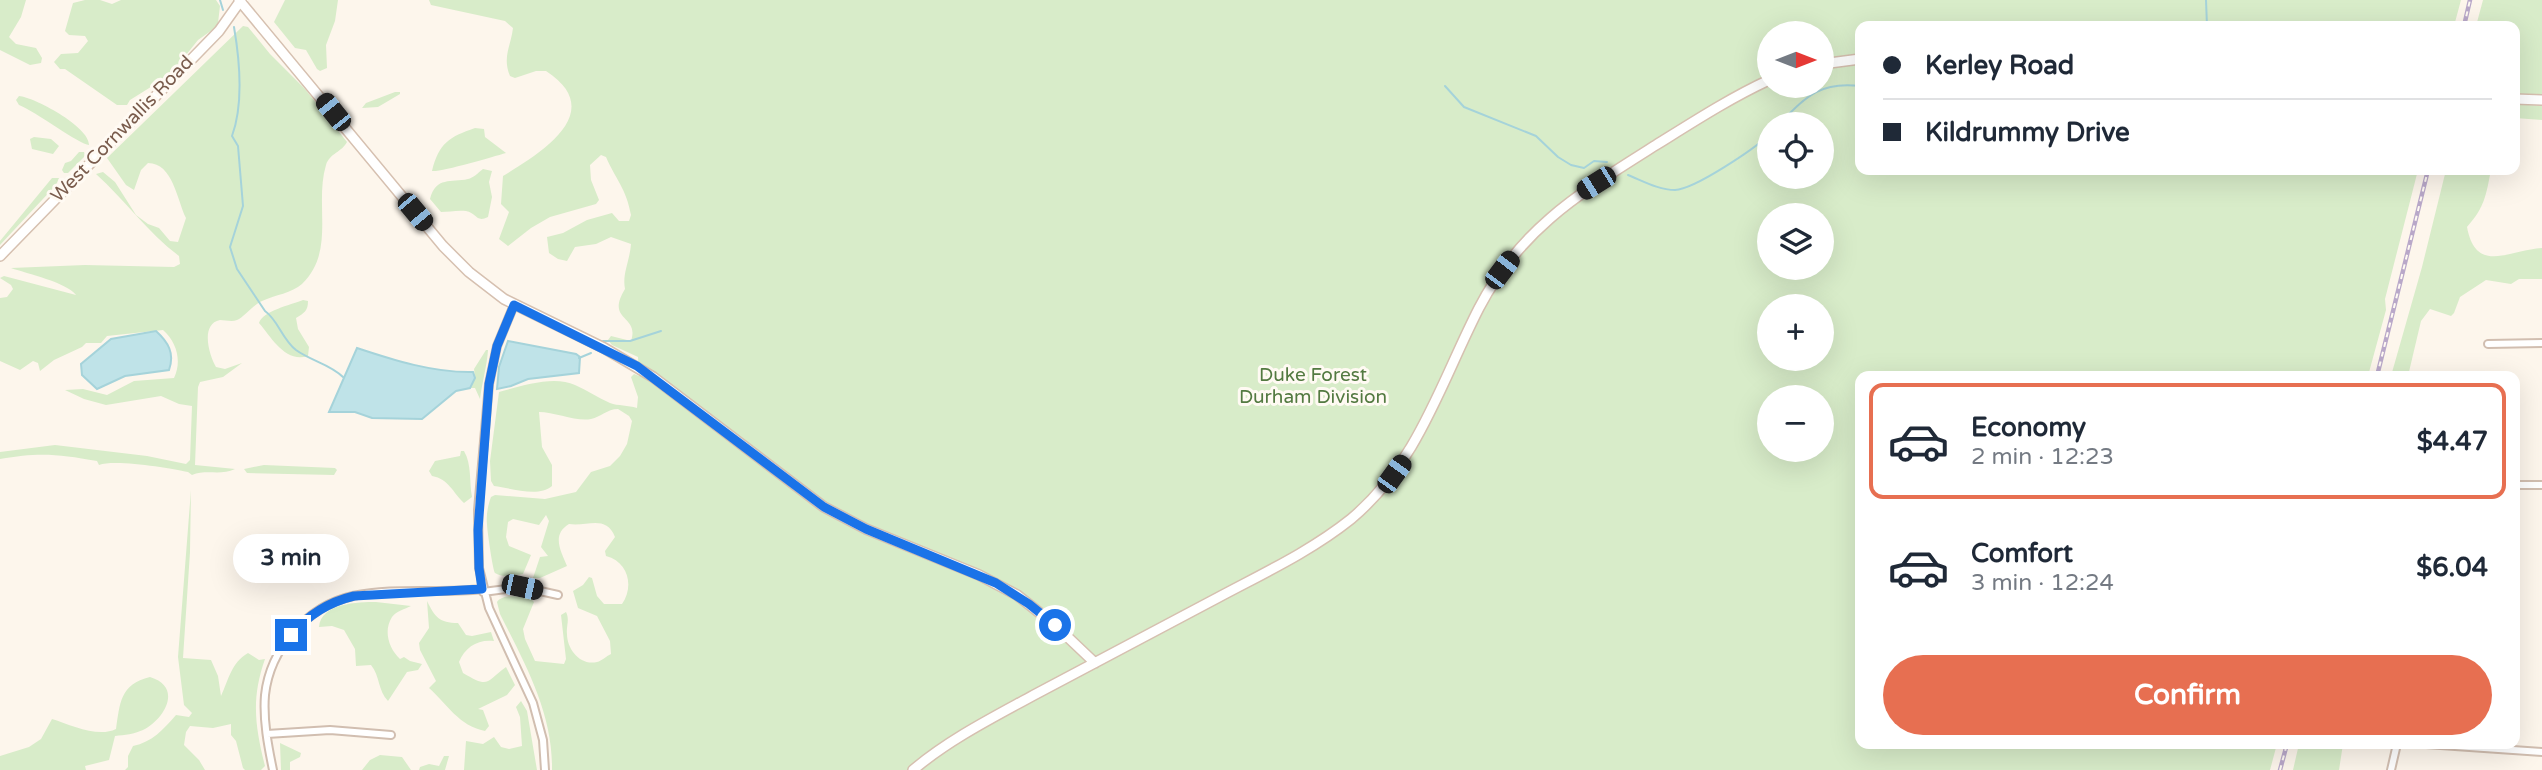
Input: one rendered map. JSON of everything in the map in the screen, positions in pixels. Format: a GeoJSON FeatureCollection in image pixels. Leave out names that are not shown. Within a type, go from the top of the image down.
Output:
{"type":"FeatureCollection","features":[{"type":"Feature","properties":{"kind":"street","name":"West Cornwallis Road"},"geometry":{"type":"LineString","coordinates":[[0,256],[219,31],[240,0]]}},
{"type":"Feature","properties":{"kind":"street"},"geometry":{"type":"LineString","coordinates":[[240,0],[443,246],[480,282],[514,305],[637,366],[807,496],[831,511],[866,529],[1007,589],[1055,625],[1095,663]]}},
{"type":"Feature","properties":{"kind":"street"},"geometry":{"type":"LineString","coordinates":[[1834,62],[1855,60]]}},
{"type":"Feature","properties":{"kind":"street"},"geometry":{"type":"LineString","coordinates":[[913,770],[966,731],[1296,556],[1356,514],[1382,488],[1412,447],[1434,407],[1479,308],[1502,270],[1532,233],[1591,186],[1686,126],[1757,87]]}},
{"type":"Feature","properties":{"kind":"street"},"geometry":{"type":"LineString","coordinates":[[2520,99],[2542,100]]}},
{"type":"Feature","properties":{"kind":"street"},"geometry":{"type":"LineString","coordinates":[[514,305],[497,346],[489,384],[478,530],[479,568],[483,590],[495,624],[533,703],[543,740],[545,770]]}},
{"type":"Feature","properties":{"kind":"street"},"geometry":{"type":"LineString","coordinates":[[2488,344],[2542,343]]}},
{"type":"Feature","properties":{"kind":"street"},"geometry":{"type":"LineString","coordinates":[[2520,485],[2542,485]]}},
{"type":"Feature","properties":{"kind":"street"},"geometry":{"type":"LineString","coordinates":[[273,770],[267,734],[265,694],[272,666],[287,641],[312,616],[338,601],[354,596],[522,587],[558,595]]}},
{"type":"Feature","properties":{"kind":"street"},"geometry":{"type":"LineString","coordinates":[[267,734],[330,730],[391,735]]}},
{"type":"Feature","properties":{"kind":"street"},"geometry":{"type":"LineString","coordinates":[[2391,770],[2397,749]]}},
{"type":"Feature","properties":{"kind":"street"},"geometry":{"type":"LineString","coordinates":[[2498,749],[2542,752]]}},
{"type":"Feature","properties":{"kind":"green space"},"geometry":{"type":"Polygon","coordinates":[[[0,0],[26,0],[21,17],[9,37],[16,44],[36,48],[42,58],[41,63],[30,65],[0,50],[0,0]]]}},
{"type":"Feature","properties":{"kind":"green space"},"geometry":{"type":"Polygon","coordinates":[[[100,0],[112,4],[121,0],[216,0],[220,6],[218,23],[198,40],[170,75],[130,100],[127,105],[117,105],[65,69],[60,69],[54,62],[61,54],[78,53],[88,41],[85,36],[69,35],[65,31],[73,3],[100,0]]]}},
{"type":"Feature","properties":{"kind":"green space"},"geometry":{"type":"Polygon","coordinates":[[[285,0],[338,0],[335,21],[326,45],[327,68],[320,71],[317,69],[306,50],[295,48],[274,22],[285,0]]]}},
{"type":"Feature","properties":{"kind":"green space","name":"Duke Forest Durham Division"},"geometry":{"type":"Polygon","coordinates":[[[429,0],[2461,0],[2455,21],[1855,21],[1855,175],[2417,175],[2369,371],[1855,371],[1855,749],[2276,749],[2270,770],[552,770],[543,709],[497,602],[512,596],[530,598],[534,602],[523,629],[535,661],[564,664],[566,659],[561,615],[566,612],[568,640],[572,651],[580,659],[597,662],[611,654],[610,641],[597,616],[578,608],[573,591],[589,577],[592,578],[597,596],[604,604],[622,604],[628,590],[627,576],[620,564],[606,556],[605,551],[615,537],[611,530],[595,523],[569,524],[564,528],[560,533],[559,544],[567,566],[540,578],[533,578],[540,557],[548,556],[541,547],[549,521],[546,515],[539,525],[513,519],[508,522],[506,537],[509,546],[531,555],[523,574],[498,575],[494,571],[489,542],[488,507],[491,497],[495,495],[545,499],[576,492],[591,472],[610,466],[620,456],[627,444],[632,421],[618,409],[585,420],[539,412],[542,447],[552,465],[552,486],[546,490],[532,492],[494,486],[491,481],[490,461],[499,392],[537,382],[567,382],[610,403],[637,408],[638,397],[631,377],[634,374],[639,376],[638,357],[612,345],[608,340],[611,336],[631,341],[631,326],[620,313],[619,307],[625,289],[631,244],[611,237],[596,244],[575,247],[567,261],[549,253],[547,237],[612,213],[619,221],[629,221],[631,215],[620,184],[606,157],[601,155],[590,165],[591,180],[599,200],[596,204],[550,217],[508,246],[499,239],[509,212],[501,204],[503,176],[534,156],[562,130],[570,116],[571,101],[564,86],[546,71],[536,71],[515,78],[510,76],[507,57],[513,28],[505,21],[431,5],[429,0]]]}},
{"type":"Feature","properties":{"kind":"green space"},"geometry":{"type":"Polygon","coordinates":[[[2483,0],[2542,0],[2542,95],[2520,94],[2520,21],[2477,21],[2483,0]]]}},
{"type":"Feature","properties":{"kind":"green space"},"geometry":{"type":"Polygon","coordinates":[[[243,26],[248,27],[305,89],[347,142],[326,165],[321,242],[312,271],[302,284],[293,290],[262,301],[237,320],[220,320],[210,327],[209,348],[216,367],[225,369],[242,363],[223,377],[200,382],[195,465],[235,469],[192,475],[188,472],[142,465],[99,465],[97,461],[60,455],[26,455],[0,459],[0,452],[55,445],[147,456],[186,464],[190,460],[192,406],[161,396],[106,405],[65,390],[83,389],[107,395],[134,381],[174,378],[178,365],[177,352],[172,340],[163,330],[107,336],[101,343],[86,343],[54,360],[40,371],[38,363],[33,361],[20,370],[0,361],[0,298],[7,297],[13,289],[0,278],[4,276],[76,295],[56,282],[11,268],[85,265],[174,267],[180,264],[179,256],[136,215],[159,228],[170,241],[178,242],[186,218],[169,176],[163,169],[148,163],[141,170],[134,190],[126,185],[107,158],[243,26]]]}},
{"type":"Feature","properties":{"kind":"green space"},"geometry":{"type":"Polygon","coordinates":[[[395,92],[400,94],[378,107],[362,108],[366,103],[395,92]]]}},
{"type":"Feature","properties":{"kind":"green space"},"geometry":{"type":"Polygon","coordinates":[[[19,96],[60,114],[81,130],[89,145],[19,105],[16,100],[19,96]]]}},
{"type":"Feature","properties":{"kind":"green space"},"geometry":{"type":"Polygon","coordinates":[[[2520,104],[2542,106],[2542,120],[2520,118],[2520,104]]]}},
{"type":"Feature","properties":{"kind":"green space"},"geometry":{"type":"Polygon","coordinates":[[[475,128],[484,129],[485,137],[506,153],[432,171],[446,142],[475,128]]]}},
{"type":"Feature","properties":{"kind":"green space"},"geometry":{"type":"Polygon","coordinates":[[[30,139],[51,139],[59,146],[53,154],[32,149],[30,139]]]}},
{"type":"Feature","properties":{"kind":"green space"},"geometry":{"type":"Polygon","coordinates":[[[79,152],[84,152],[85,156],[68,173],[64,173],[62,170],[65,163],[71,161],[79,152]]]}},
{"type":"Feature","properties":{"kind":"green space"},"geometry":{"type":"Polygon","coordinates":[[[483,169],[492,171],[489,182],[492,197],[488,217],[479,218],[466,211],[441,212],[430,199],[440,184],[470,178],[483,169]]]}},
{"type":"Feature","properties":{"kind":"green space"},"geometry":{"type":"Polygon","coordinates":[[[103,172],[115,182],[136,215],[96,174],[103,172]]]}},
{"type":"Feature","properties":{"kind":"green space"},"geometry":{"type":"Polygon","coordinates":[[[2445,175],[2490,175],[2481,207],[2467,227],[2471,242],[2478,251],[2496,256],[2542,248],[2542,279],[2519,279],[2511,284],[2486,280],[2460,297],[2451,316],[2430,309],[2421,321],[2409,371],[2392,371],[2445,175]]]}},
{"type":"Feature","properties":{"kind":"green space"},"geometry":{"type":"Polygon","coordinates":[[[52,178],[59,178],[56,185],[0,245],[0,241],[52,178]]]}},
{"type":"Feature","properties":{"kind":"green space"},"geometry":{"type":"Polygon","coordinates":[[[303,300],[308,301],[307,307],[296,318],[298,329],[309,347],[308,356],[300,357],[286,353],[259,323],[271,312],[303,300]]]}},
{"type":"Feature","properties":{"kind":"green space"},"geometry":{"type":"Polygon","coordinates":[[[486,350],[480,399],[475,388],[470,388],[475,378],[474,369],[486,350]]]}},
{"type":"Feature","properties":{"kind":"green space"},"geometry":{"type":"Polygon","coordinates":[[[461,451],[464,451],[468,462],[472,497],[464,503],[447,483],[432,476],[429,471],[435,461],[460,456],[461,451]]]}},
{"type":"Feature","properties":{"kind":"green space"},"geometry":{"type":"Polygon","coordinates":[[[264,465],[337,470],[334,475],[247,473],[244,469],[264,465]]]}},
{"type":"Feature","properties":{"kind":"green space"},"geometry":{"type":"Polygon","coordinates":[[[191,490],[183,658],[211,660],[218,676],[221,696],[231,672],[242,657],[248,653],[259,660],[265,659],[256,700],[257,725],[265,766],[261,770],[243,768],[236,741],[231,735],[231,724],[213,728],[190,726],[186,732],[184,745],[205,770],[125,770],[133,746],[157,735],[176,715],[189,717],[192,713],[184,705],[178,657],[191,490]]]}},
{"type":"Feature","properties":{"kind":"green space"},"geometry":{"type":"Polygon","coordinates":[[[427,601],[438,618],[458,623],[466,635],[491,632],[494,641],[477,643],[468,648],[459,662],[463,673],[478,681],[487,682],[506,667],[515,685],[507,695],[478,709],[483,710],[489,726],[485,731],[454,714],[429,688],[436,681],[419,643],[429,628],[427,601]]]}},
{"type":"Feature","properties":{"kind":"green space"},"geometry":{"type":"Polygon","coordinates":[[[376,602],[411,606],[392,617],[388,634],[393,650],[400,659],[404,657],[422,664],[418,670],[407,672],[388,701],[371,665],[356,666],[355,649],[344,630],[332,626],[319,627],[321,619],[333,609],[376,602]]]}},
{"type":"Feature","properties":{"kind":"green space"},"geometry":{"type":"Polygon","coordinates":[[[150,677],[166,688],[168,695],[164,711],[143,730],[115,736],[109,760],[85,766],[86,770],[0,770],[0,756],[29,747],[41,739],[52,719],[93,731],[116,729],[123,696],[133,684],[150,677]]]}},
{"type":"Feature","properties":{"kind":"green space"},"geometry":{"type":"Polygon","coordinates":[[[521,701],[527,711],[537,770],[464,770],[466,741],[483,744],[494,737],[501,747],[509,749],[522,746],[520,717],[516,707],[521,701]]]}},
{"type":"Feature","properties":{"kind":"green space"},"geometry":{"type":"Polygon","coordinates":[[[280,743],[301,753],[300,757],[290,762],[290,770],[281,770],[280,743]]]}},
{"type":"Feature","properties":{"kind":"green space"},"geometry":{"type":"Polygon","coordinates":[[[2298,749],[2342,749],[2339,770],[2293,770],[2298,749]]]}},
{"type":"Feature","properties":{"kind":"green space"},"geometry":{"type":"Polygon","coordinates":[[[380,755],[402,757],[411,770],[362,770],[370,760],[380,755]]]}},
{"type":"Feature","properties":{"kind":"green space"},"geometry":{"type":"Polygon","coordinates":[[[444,756],[449,756],[445,770],[419,770],[429,764],[439,766],[444,756]]]}},
{"type":"Feature","properties":{"kind":"water"},"geometry":{"type":"Polygon","coordinates":[[[156,331],[169,348],[169,370],[125,376],[97,389],[82,375],[81,364],[111,339],[156,331]]]}},
{"type":"Feature","properties":{"kind":"water"},"geometry":{"type":"Polygon","coordinates":[[[508,341],[576,354],[580,357],[579,373],[528,379],[497,389],[499,367],[508,341]]]}},
{"type":"Feature","properties":{"kind":"water"},"geometry":{"type":"Polygon","coordinates":[[[357,348],[429,368],[473,372],[475,378],[470,388],[456,391],[422,419],[372,418],[355,412],[329,412],[357,348]]]}},
{"type":"Feature","properties":{"kind":"waterway"},"geometry":{"type":"LineString","coordinates":[[220,0],[223,10]]}},
{"type":"Feature","properties":{"kind":"waterway"},"geometry":{"type":"LineString","coordinates":[[2206,0],[2207,21]]}},
{"type":"Feature","properties":{"kind":"waterway"},"geometry":{"type":"LineString","coordinates":[[234,27],[240,82],[238,110],[232,136],[238,146],[243,206],[230,247],[237,269],[291,346],[343,377]]}},
{"type":"Feature","properties":{"kind":"waterway"},"geometry":{"type":"LineString","coordinates":[[1445,86],[1464,107],[1536,136],[1558,157],[1571,165],[1584,168],[1594,161],[1607,162]]}},
{"type":"Feature","properties":{"kind":"waterway"},"geometry":{"type":"LineString","coordinates":[[1791,112],[1824,89],[1855,86]]}},
{"type":"Feature","properties":{"kind":"waterway"},"geometry":{"type":"LineString","coordinates":[[1628,175],[1663,188],[1684,188],[1724,167],[1757,144]]}},
{"type":"Feature","properties":{"kind":"waterway"},"geometry":{"type":"LineString","coordinates":[[603,341],[630,341],[661,331]]}},
{"type":"Feature","properties":{"kind":"waterway"},"geometry":{"type":"LineString","coordinates":[[579,358],[591,353]]}},
{"type":"Feature","properties":{"kind":"railway"},"geometry":{"type":"LineString","coordinates":[[2465,21],[2470,0]]}},
{"type":"Feature","properties":{"kind":"railway"},"geometry":{"type":"LineString","coordinates":[[2378,371],[2427,175]]}},
{"type":"Feature","properties":{"kind":"railway"},"geometry":{"type":"LineString","coordinates":[[2280,770],[2286,749]]}},
{"type":"Feature","properties":{"kind":"route"},"geometry":{"type":"LineString","coordinates":[[291,635],[319,611],[354,596],[482,589],[478,530],[491,366],[514,305],[637,366],[824,507],[866,529],[996,583],[1055,625]]}}]}
